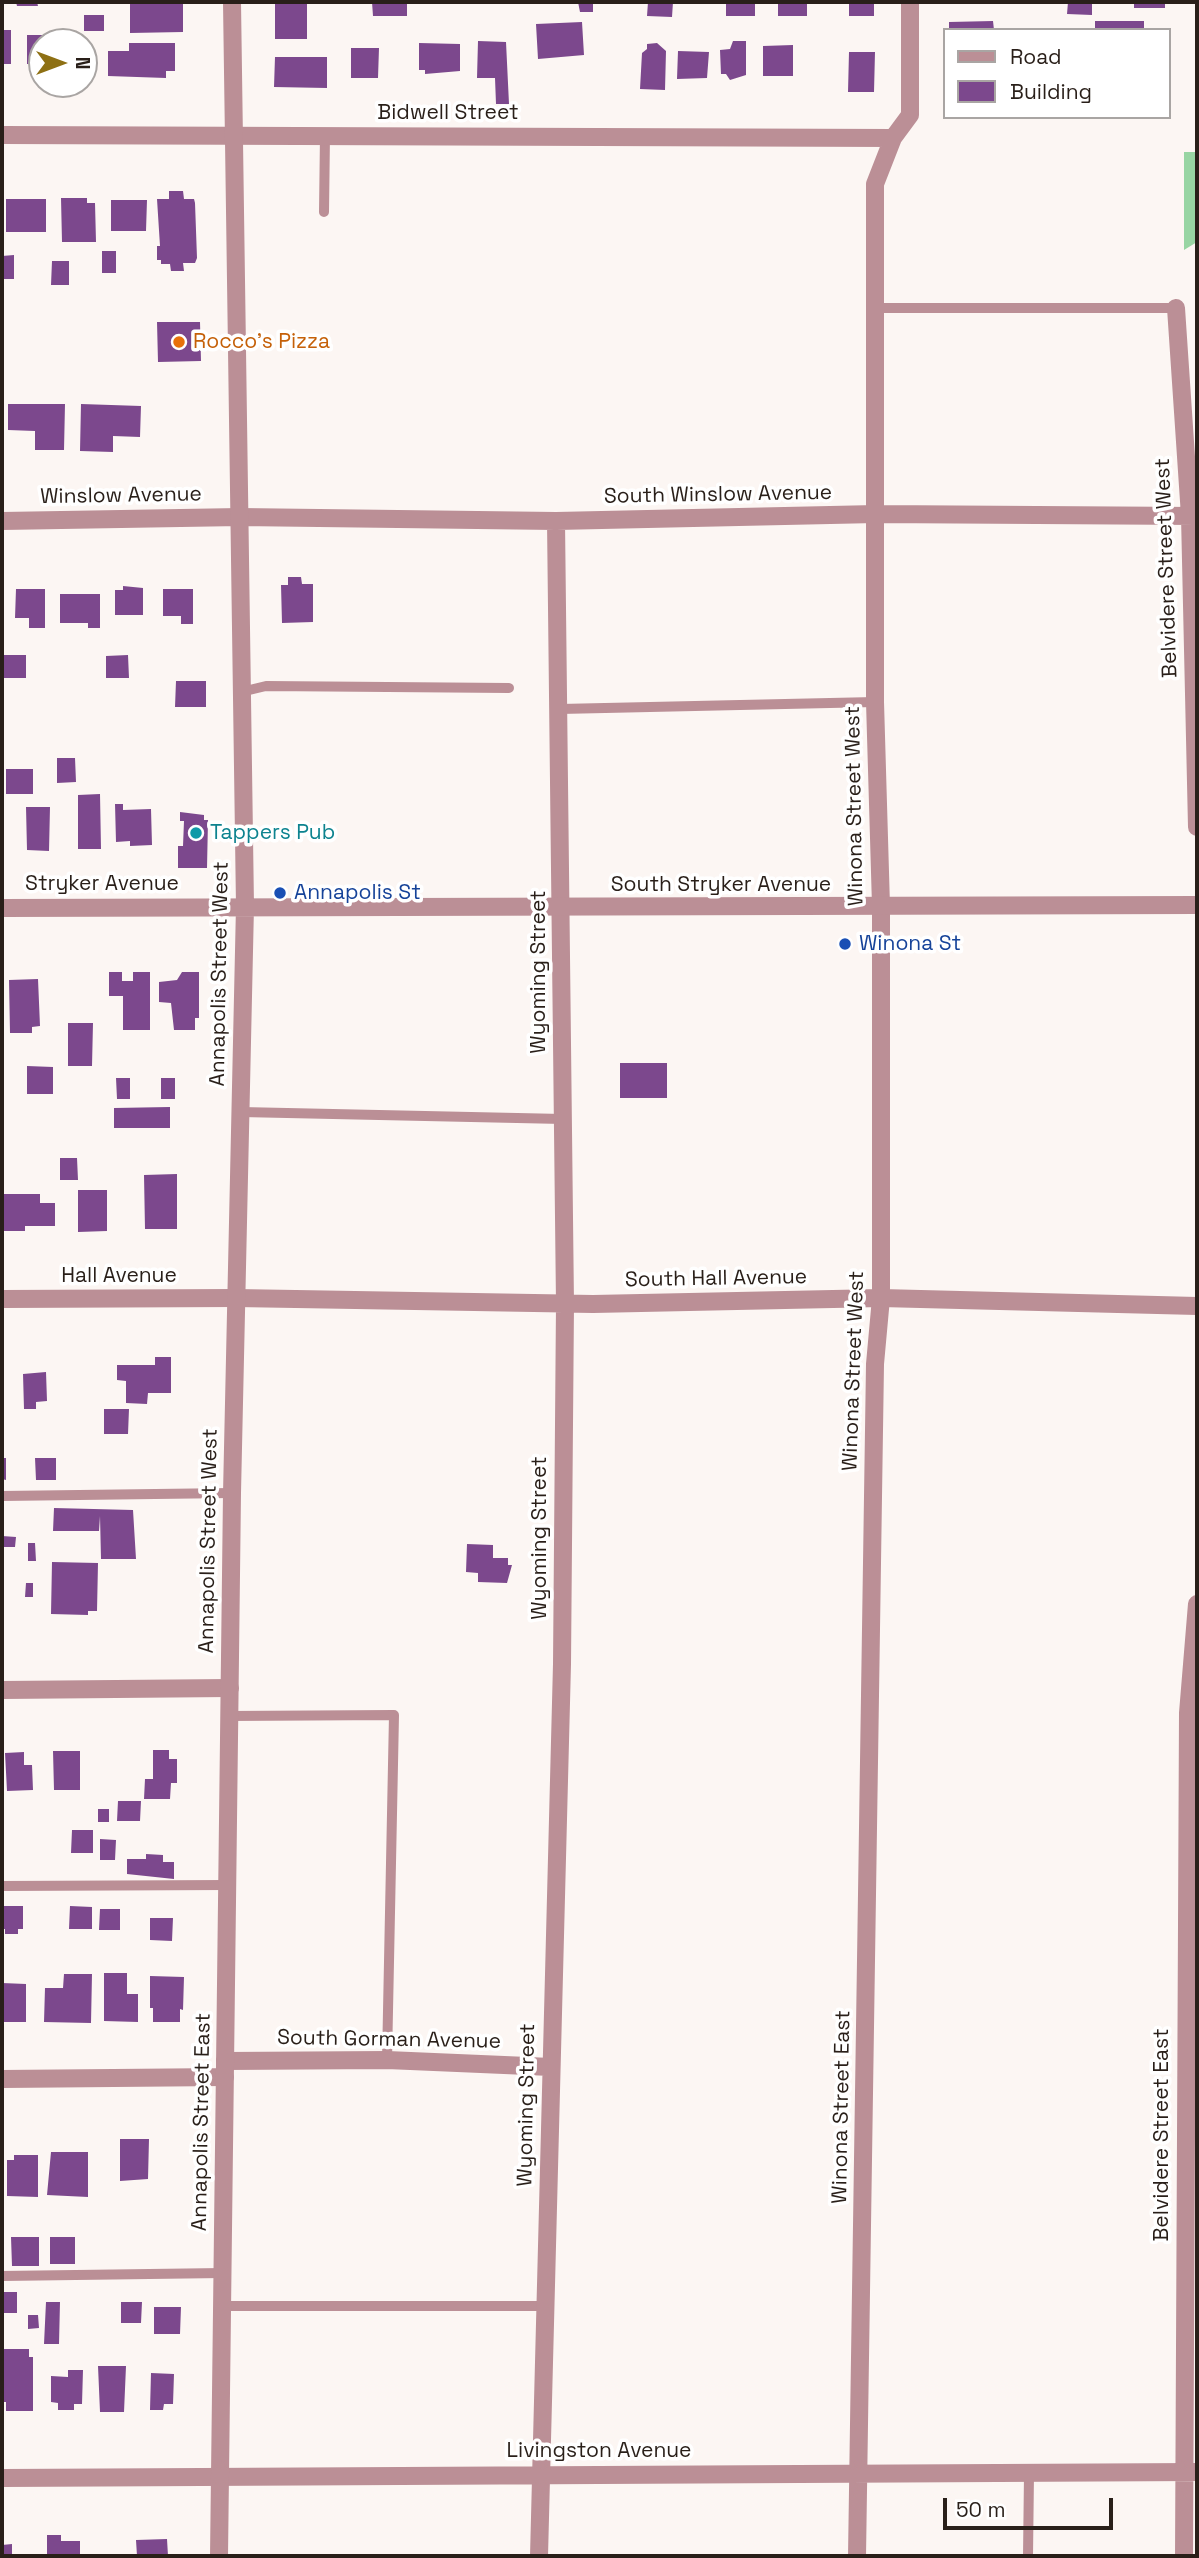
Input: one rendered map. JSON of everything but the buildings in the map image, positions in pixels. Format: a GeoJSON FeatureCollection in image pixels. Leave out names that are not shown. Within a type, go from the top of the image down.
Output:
{"type":"FeatureCollection","features":[{"type":"Feature","properties":{"kind":"street","name":"Annapolis Street West"},"geometry":{"type":"LineString","coordinates":[[230,1688],[245,906],[232,2]]}},
{"type":"Feature","properties":{"kind":"street","name":"Winona Street West"},"geometry":{"type":"LineString","coordinates":[[871,1659],[875,1364],[881,1298],[881,906],[875,702],[875,184],[893,138],[909,115],[910,2]]}},
{"type":"Feature","properties":{"kind":"street","name":"Bidwell Street"},"geometry":{"type":"LineString","coordinates":[[2,135],[893,138]]}},
{"type":"Feature","properties":{"kind":"street","name":"Belvidere Street West"},"geometry":{"type":"LineString","coordinates":[[1176,308],[1193,516],[1197,827]]}},
{"type":"Feature","properties":{"kind":"street","name":"South Winslow Avenue"},"geometry":{"type":"LineString","coordinates":[[240,517],[556,521],[876,514],[1193,516]]}},
{"type":"Feature","properties":{"kind":"street","name":"Winslow Avenue"},"geometry":{"type":"LineString","coordinates":[[2,521],[240,517]]}},
{"type":"Feature","properties":{"kind":"street","name":"Wyoming Street"},"geometry":{"type":"LineString","coordinates":[[539,2556],[562,1664],[565,1304],[556,521]]}},
{"type":"Feature","properties":{"kind":"street","name":"South Stryker Avenue"},"geometry":{"type":"LineString","coordinates":[[245,906],[561,909],[1197,905]]}},
{"type":"Feature","properties":{"kind":"street","name":"Stryker Avenue"},"geometry":{"type":"LineString","coordinates":[[2,908],[245,906]]}},
{"type":"Feature","properties":{"kind":"street","name":"South Hall Avenue"},"geometry":{"type":"LineString","coordinates":[[236,1298],[565,1304],[881,1298],[1197,1306]]}},
{"type":"Feature","properties":{"kind":"street","name":"Hall Avenue"},"geometry":{"type":"LineString","coordinates":[[2,1299],[236,1298]]}},
{"type":"Feature","properties":{"kind":"street"},"geometry":{"type":"LineString","coordinates":[[1196,1643],[1197,1604]]}},
{"type":"Feature","properties":{"kind":"street","name":"Belvidere Street East"},"geometry":{"type":"LineString","coordinates":[[1184,2556],[1191,2472],[1188,1713],[1196,1643]]}},
{"type":"Feature","properties":{"kind":"street","name":"Winona Street East"},"geometry":{"type":"LineString","coordinates":[[857,2556],[871,1659]]}},
{"type":"Feature","properties":{"kind":"street"},"geometry":{"type":"LineString","coordinates":[[2,1690],[230,1688]]}},
{"type":"Feature","properties":{"kind":"street","name":"Annapolis Street East"},"geometry":{"type":"LineString","coordinates":[[219,2556],[230,1688]]}},
{"type":"Feature","properties":{"kind":"street","name":"South Gorman Avenue"},"geometry":{"type":"LineString","coordinates":[[2,2079],[387,2060],[551,2067]]}},
{"type":"Feature","properties":{"kind":"street","name":"Livingston Avenue"},"geometry":{"type":"LineString","coordinates":[[2,2478],[1191,2472]]}},
{"type":"Feature","properties":{"kind":"lane"},"geometry":{"type":"LineString","coordinates":[[324,212],[325,135]]}},
{"type":"Feature","properties":{"kind":"lane"},"geometry":{"type":"LineString","coordinates":[[873,308],[1176,308]]}},
{"type":"Feature","properties":{"kind":"lane"},"geometry":{"type":"LineString","coordinates":[[241,692],[267,686],[509,688]]}},
{"type":"Feature","properties":{"kind":"lane"},"geometry":{"type":"LineString","coordinates":[[560,709],[875,702]]}},
{"type":"Feature","properties":{"kind":"lane"},"geometry":{"type":"LineString","coordinates":[[241,1112],[563,1119]]}},
{"type":"Feature","properties":{"kind":"lane"},"geometry":{"type":"LineString","coordinates":[[2,1496],[232,1493]]}},
{"type":"Feature","properties":{"kind":"lane"},"geometry":{"type":"LineString","coordinates":[[229,1716],[394,1715],[387,2060]]}},
{"type":"Feature","properties":{"kind":"lane"},"geometry":{"type":"LineString","coordinates":[[2,1886],[227,1885]]}},
{"type":"Feature","properties":{"kind":"lane"},"geometry":{"type":"LineString","coordinates":[[2,2276],[223,2273]]}},
{"type":"Feature","properties":{"kind":"lane"},"geometry":{"type":"LineString","coordinates":[[223,2306],[545,2305]]}},
{"type":"Feature","properties":{"kind":"lane"},"geometry":{"type":"LineString","coordinates":[[1028,2556],[1030,2474]]}},
{"type":"Feature","properties":{"kind":"green space"},"geometry":{"type":"Polygon","coordinates":[[[1184,152],[1197,152],[1197,242],[1184,250],[1184,152]]]}},
{"type":"Feature","properties":{"kind":"place","name":"Rocco's Pizza"},"geometry":{"type":"Point","coordinates":[179,342]}},
{"type":"Feature","properties":{"kind":"place","name":"Tappers Pub"},"geometry":{"type":"Point","coordinates":[196,833]}},
{"type":"Feature","properties":{"kind":"place","name":"Annapolis St"},"geometry":{"type":"Point","coordinates":[280,893]}},
{"type":"Feature","properties":{"kind":"place","name":"Winona St"},"geometry":{"type":"Point","coordinates":[845,944]}}]}
